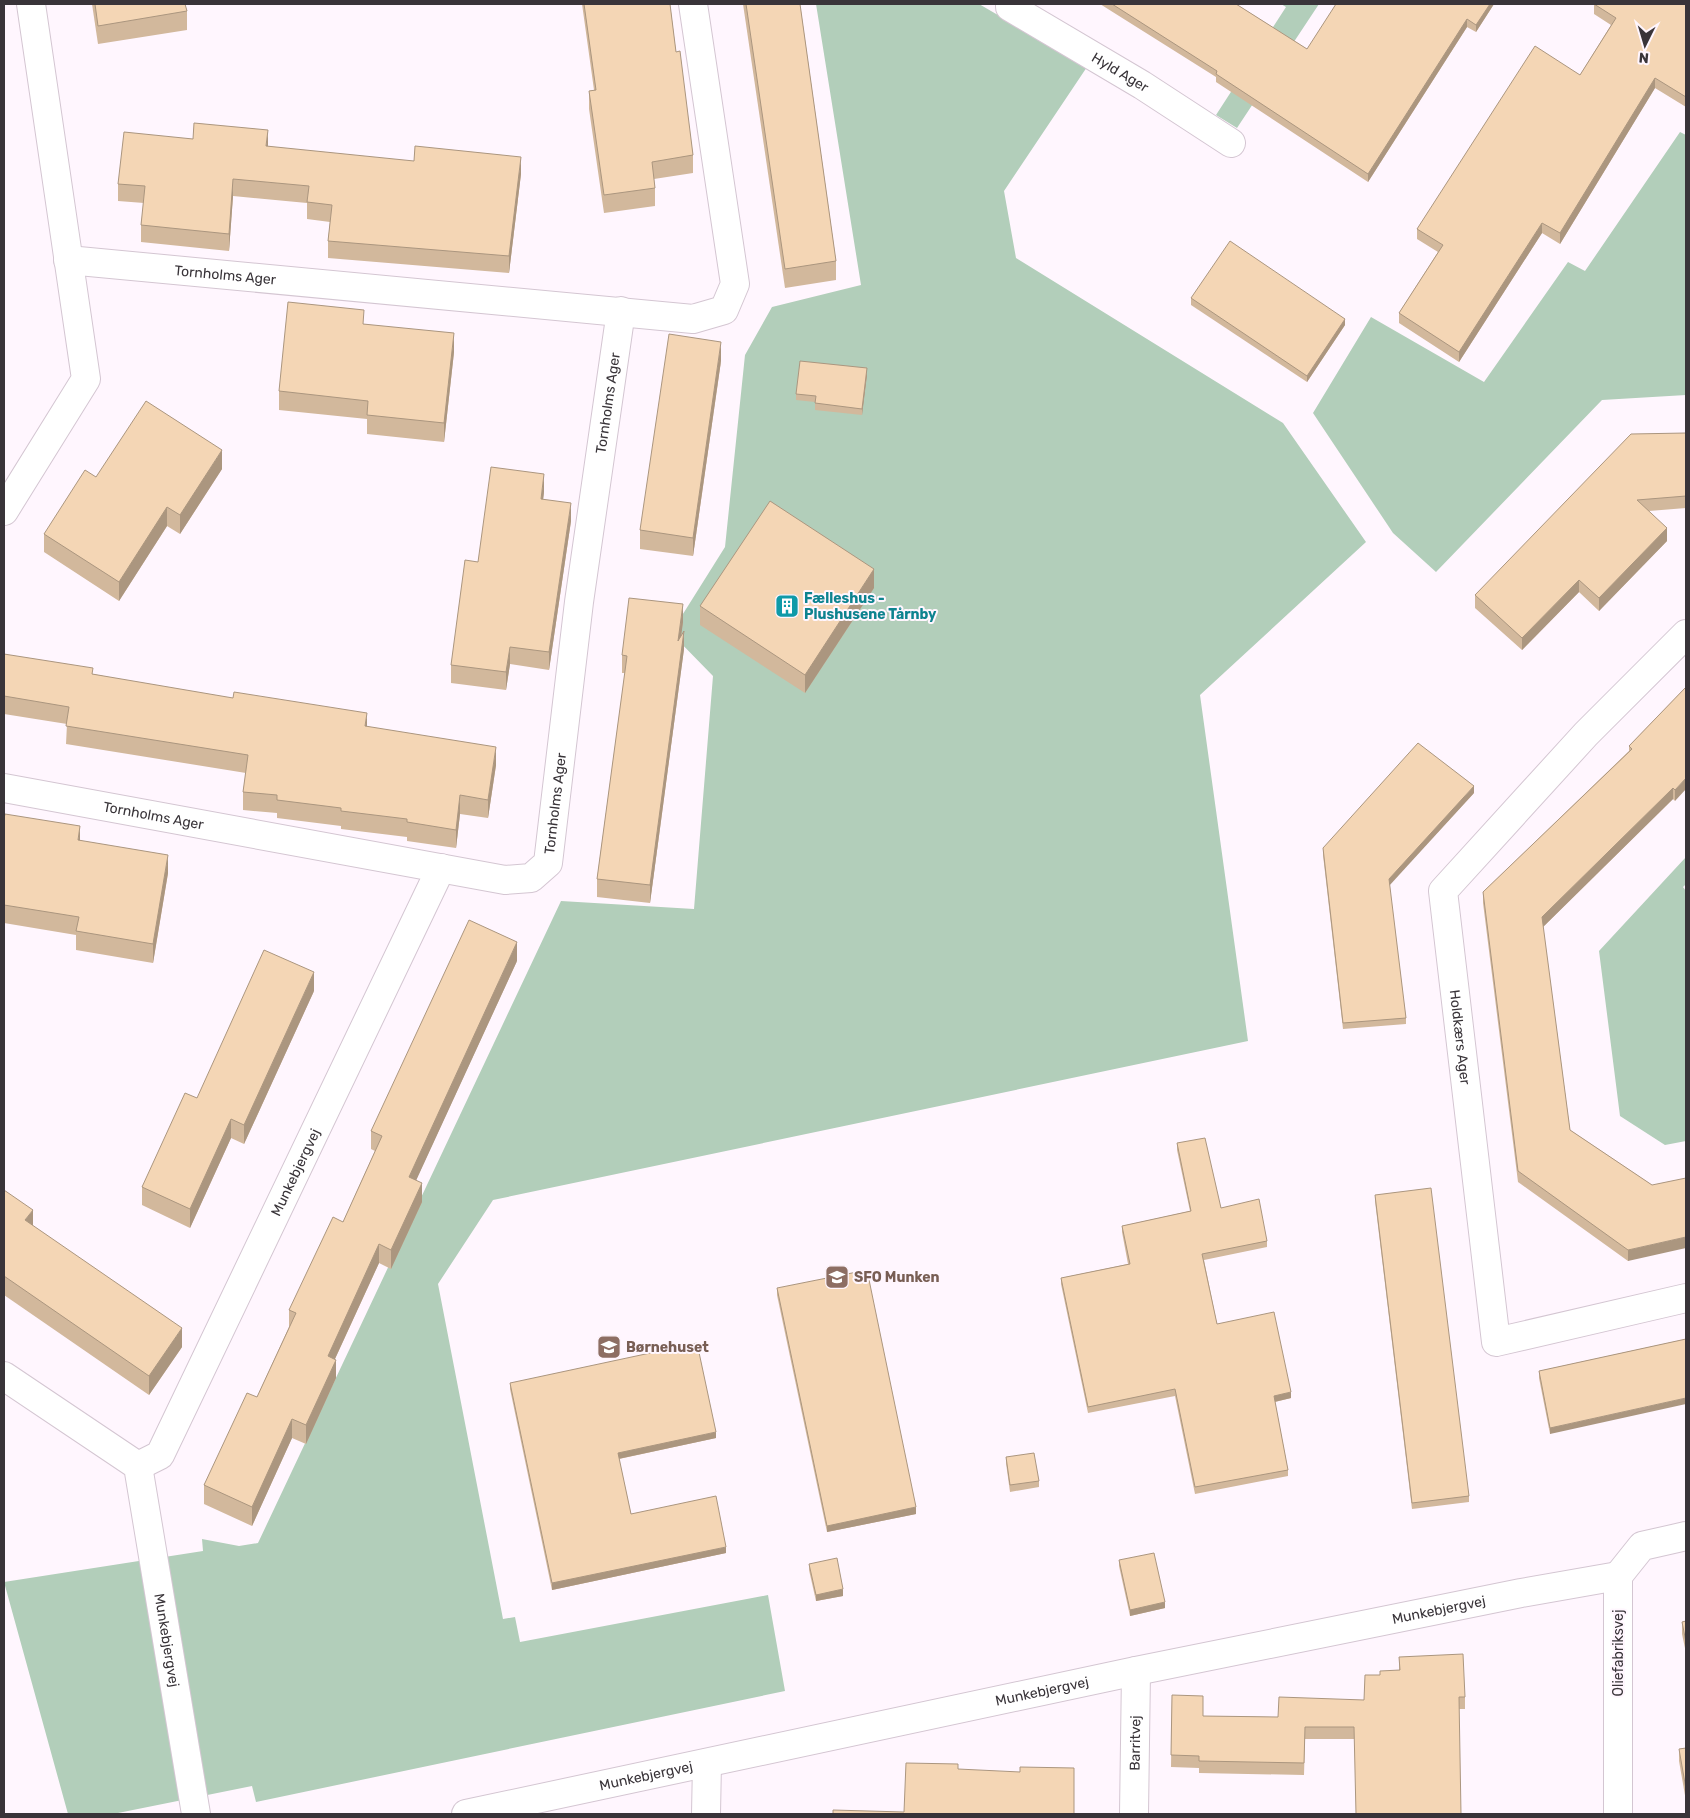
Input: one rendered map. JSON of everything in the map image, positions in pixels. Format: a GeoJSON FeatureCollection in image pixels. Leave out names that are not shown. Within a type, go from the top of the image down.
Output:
{"type":"FeatureCollection","features":[{"type":"Feature","properties":{"kind":"street"},"geometry":{"type":"LineString","coordinates":[[4,511],[86,379],[31,4]]}},
{"type":"Feature","properties":{"kind":"street","name":"Tornholms Ager"},"geometry":{"type":"LineString","coordinates":[[68,260],[693,319],[724,310],[735,284],[693,4]]}},
{"type":"Feature","properties":{"kind":"street","name":"Hyld Ager"},"geometry":{"type":"LineString","coordinates":[[1010,4],[1010,7],[1142,85],[1231,143]]}},
{"type":"Feature","properties":{"kind":"street","name":"Tornholms Ager"},"geometry":{"type":"LineString","coordinates":[[4,788],[505,880],[531,878],[548,863],[579,602],[621,311]]}},
{"type":"Feature","properties":{"kind":"street","name":"Holdkærs Ager"},"geometry":{"type":"LineString","coordinates":[[1686,634],[1586,734],[1443,891],[1496,1342],[1686,1298]]}},
{"type":"Feature","properties":{"kind":"street","name":"Munkebjergvej"},"geometry":{"type":"LineString","coordinates":[[196,1814],[138,1466],[160,1455],[441,868]]}},
{"type":"Feature","properties":{"kind":"street"},"geometry":{"type":"LineString","coordinates":[[4,1376],[138,1466]]}},
{"type":"Feature","properties":{"kind":"street"},"geometry":{"type":"LineString","coordinates":[[1618,1576],[1642,1546],[1686,1536]]}},
{"type":"Feature","properties":{"kind":"street","name":"Munkebjergvej"},"geometry":{"type":"LineString","coordinates":[[466,1814],[1136,1672],[1521,1593],[1618,1576]]}},
{"type":"Feature","properties":{"kind":"street","name":"Oliefabriksvej"},"geometry":{"type":"LineString","coordinates":[[1618,1576],[1618,1814]]}},
{"type":"Feature","properties":{"kind":"street","name":"Barritvej"},"geometry":{"type":"LineString","coordinates":[[1134,1814],[1136,1672]]}},
{"type":"Feature","properties":{"kind":"street"},"geometry":{"type":"LineString","coordinates":[[706,1814],[707,1763]]}},
{"type":"Feature","properties":{"kind":"green space"},"geometry":{"type":"Polygon","coordinates":[[[816,4],[979,4],[1087,67],[1004,191],[1016,258],[1283,423],[1366,542],[1200,695],[1248,1041],[493,1200],[438,1284],[503,1619],[515,1617],[520,1642],[768,1595],[785,1691],[256,1802],[252,1786],[113,1814],[68,1814],[4,1582],[203,1551],[202,1539],[239,1546],[258,1543],[561,901],[694,909],[713,676],[671,633],[725,547],[745,355],[772,307],[861,285],[816,4]]]}},
{"type":"Feature","properties":{"kind":"green space"},"geometry":{"type":"Polygon","coordinates":[[[1281,4],[1319,4],[1237,128],[1216,115],[1286,7],[1281,4]]]}},
{"type":"Feature","properties":{"kind":"green space"},"geometry":{"type":"Polygon","coordinates":[[[1680,132],[1686,135],[1686,395],[1602,400],[1436,572],[1393,533],[1313,413],[1371,317],[1484,382],[1568,262],[1585,271],[1680,132]]]}},
{"type":"Feature","properties":{"kind":"green space"},"geometry":{"type":"Polygon","coordinates":[[[1686,857],[1686,884],[1683,887],[1686,891],[1686,1141],[1665,1145],[1620,1116],[1599,951],[1686,857]]]}},
{"type":"Feature","properties":{"kind":"building"},"geometry":{"type":"Polygon","coordinates":[[[95,4],[185,4],[187,11],[98,26],[95,4]]]}},
{"type":"Feature","properties":{"kind":"building"},"geometry":{"type":"Polygon","coordinates":[[[584,4],[670,4],[676,52],[680,51],[693,155],[652,162],[655,188],[604,195],[589,91],[596,90],[584,4]]]}},
{"type":"Feature","properties":{"kind":"building"},"geometry":{"type":"Polygon","coordinates":[[[746,4],[800,4],[836,261],[785,269],[746,4]]]}},
{"type":"Feature","properties":{"kind":"building"},"geometry":{"type":"Polygon","coordinates":[[[1112,4],[1236,4],[1307,49],[1336,4],[1490,4],[1476,25],[1467,19],[1368,174],[1216,74],[1217,71],[1112,4]]]}},
{"type":"Feature","properties":{"kind":"building"},"geometry":{"type":"Polygon","coordinates":[[[1594,4],[1686,4],[1686,97],[1655,78],[1560,233],[1542,223],[1459,352],[1399,313],[1443,245],[1417,229],[1535,46],[1580,75],[1616,18],[1594,4]]]}},
{"type":"Feature","properties":{"kind":"building"},"geometry":{"type":"Polygon","coordinates":[[[194,123],[268,130],[266,146],[414,161],[415,146],[521,157],[509,256],[328,241],[332,205],[307,202],[309,186],[233,179],[229,234],[141,225],[145,186],[118,184],[124,132],[193,139],[194,123]]]}},
{"type":"Feature","properties":{"kind":"building"},"geometry":{"type":"Polygon","coordinates":[[[1230,241],[1345,319],[1307,376],[1191,298],[1230,241]]]}},
{"type":"Feature","properties":{"kind":"building"},"geometry":{"type":"Polygon","coordinates":[[[288,302],[364,310],[363,324],[454,333],[444,423],[367,415],[368,401],[279,391],[288,302]]]}},
{"type":"Feature","properties":{"kind":"building"},"geometry":{"type":"Polygon","coordinates":[[[669,334],[721,342],[693,538],[640,530],[669,334]]]}},
{"type":"Feature","properties":{"kind":"building"},"geometry":{"type":"Polygon","coordinates":[[[800,361],[867,368],[862,409],[815,403],[816,396],[796,394],[800,361]]]}},
{"type":"Feature","properties":{"kind":"building"},"geometry":{"type":"Polygon","coordinates":[[[146,401],[222,450],[180,515],[167,507],[119,582],[44,534],[85,470],[96,477],[146,401]]]}},
{"type":"Feature","properties":{"kind":"building"},"geometry":{"type":"Polygon","coordinates":[[[1686,433],[1686,496],[1637,500],[1667,528],[1599,598],[1579,580],[1522,638],[1475,595],[1631,434],[1686,433]]]}},
{"type":"Feature","properties":{"kind":"building"},"geometry":{"type":"Polygon","coordinates":[[[491,467],[544,474],[541,499],[571,503],[549,652],[510,647],[506,672],[451,665],[465,560],[478,562],[491,467]]]}},
{"type":"Feature","properties":{"kind":"building","name":"Fælleshus - Plushusene Tårnby"},"geometry":{"type":"Polygon","coordinates":[[[770,501],[874,569],[805,675],[700,606],[770,501]]]}},
{"type":"Feature","properties":{"kind":"building"},"geometry":{"type":"Polygon","coordinates":[[[629,598],[683,604],[678,641],[684,631],[650,885],[597,879],[627,656],[622,655],[629,598]]]}},
{"type":"Feature","properties":{"kind":"building"},"geometry":{"type":"Polygon","coordinates":[[[4,654],[93,668],[92,674],[233,698],[234,692],[367,713],[365,726],[496,747],[488,800],[460,795],[456,830],[407,822],[407,819],[341,811],[341,808],[277,800],[277,795],[243,792],[248,755],[66,726],[69,707],[4,696],[4,654]]]}},
{"type":"Feature","properties":{"kind":"building"},"geometry":{"type":"Polygon","coordinates":[[[1686,687],[1686,778],[1675,790],[1673,788],[1542,917],[1570,1130],[1652,1185],[1686,1178],[1686,1237],[1628,1250],[1518,1171],[1483,892],[1632,749],[1629,746],[1686,687]]]}},
{"type":"Feature","properties":{"kind":"building"},"geometry":{"type":"Polygon","coordinates":[[[1418,743],[1474,786],[1389,879],[1406,1018],[1343,1023],[1323,848],[1418,743]]]}},
{"type":"Feature","properties":{"kind":"building"},"geometry":{"type":"Polygon","coordinates":[[[5,814],[80,826],[78,840],[168,855],[153,944],[76,931],[79,917],[4,905],[5,814]]]}},
{"type":"Feature","properties":{"kind":"building"},"geometry":{"type":"Polygon","coordinates":[[[469,920],[517,942],[409,1177],[422,1183],[391,1250],[379,1244],[328,1356],[336,1360],[306,1425],[292,1419],[252,1507],[204,1485],[247,1393],[257,1397],[296,1313],[289,1310],[333,1217],[343,1222],[382,1136],[371,1131],[469,920]]]}},
{"type":"Feature","properties":{"kind":"building"},"geometry":{"type":"Polygon","coordinates":[[[264,950],[314,972],[244,1125],[231,1119],[190,1209],[142,1187],[185,1093],[197,1098],[264,950]]]}},
{"type":"Feature","properties":{"kind":"building"},"geometry":{"type":"Polygon","coordinates":[[[1205,1138],[1221,1208],[1259,1199],[1267,1241],[1202,1254],[1217,1324],[1274,1312],[1291,1392],[1274,1396],[1288,1470],[1195,1487],[1175,1389],[1088,1407],[1061,1278],[1130,1264],[1122,1226],[1191,1211],[1177,1143],[1205,1138]]]}},
{"type":"Feature","properties":{"kind":"building"},"geometry":{"type":"Polygon","coordinates":[[[1431,1188],[1469,1496],[1412,1503],[1375,1195],[1431,1188]]]}},
{"type":"Feature","properties":{"kind":"building"},"geometry":{"type":"Polygon","coordinates":[[[4,1190],[33,1210],[25,1220],[182,1328],[149,1376],[4,1276],[4,1190]]]}},
{"type":"Feature","properties":{"kind":"building"},"geometry":{"type":"Polygon","coordinates":[[[867,1270],[916,1507],[827,1526],[777,1288],[867,1270]]]}},
{"type":"Feature","properties":{"kind":"building"},"geometry":{"type":"Polygon","coordinates":[[[1686,1339],[1686,1398],[1550,1428],[1539,1371],[1686,1339]]]}},
{"type":"Feature","properties":{"kind":"building"},"geometry":{"type":"Polygon","coordinates":[[[697,1343],[716,1432],[618,1453],[631,1514],[716,1496],[726,1547],[552,1583],[510,1383],[697,1343]]]}},
{"type":"Feature","properties":{"kind":"building"},"geometry":{"type":"Polygon","coordinates":[[[1034,1453],[1039,1481],[1010,1485],[1006,1457],[1034,1453]]]}},
{"type":"Feature","properties":{"kind":"building"},"geometry":{"type":"Polygon","coordinates":[[[1154,1553],[1165,1602],[1130,1610],[1119,1560],[1154,1553]]]}},
{"type":"Feature","properties":{"kind":"building"},"geometry":{"type":"Polygon","coordinates":[[[837,1558],[843,1589],[816,1595],[809,1564],[837,1558]]]}},
{"type":"Feature","properties":{"kind":"building"},"geometry":{"type":"Polygon","coordinates":[[[1686,1621],[1686,1642],[1682,1622],[1686,1621]]]}},
{"type":"Feature","properties":{"kind":"building"},"geometry":{"type":"Polygon","coordinates":[[[1463,1654],[1465,1697],[1459,1697],[1461,1814],[1356,1814],[1354,1727],[1305,1727],[1304,1763],[1199,1761],[1199,1756],[1171,1755],[1172,1695],[1203,1696],[1203,1716],[1278,1717],[1279,1697],[1364,1700],[1365,1675],[1380,1675],[1380,1671],[1400,1670],[1399,1657],[1463,1654]]]}},
{"type":"Feature","properties":{"kind":"building"},"geometry":{"type":"Polygon","coordinates":[[[1686,1748],[1686,1789],[1679,1749],[1686,1748]]]}},
{"type":"Feature","properties":{"kind":"building"},"geometry":{"type":"Polygon","coordinates":[[[906,1763],[958,1764],[958,1769],[1020,1772],[1020,1767],[1074,1768],[1074,1814],[833,1814],[833,1810],[904,1812],[906,1763]]]}},
{"type":"Feature","properties":{"kind":"place","name":"Fælleshus - Plushusene Tårnby"},"geometry":{"type":"Point","coordinates":[787,606]}},
{"type":"Feature","properties":{"kind":"place","name":"SFO Munken"},"geometry":{"type":"Point","coordinates":[837,1277]}},
{"type":"Feature","properties":{"kind":"place","name":"Børnehuset"},"geometry":{"type":"Point","coordinates":[609,1347]}}]}
